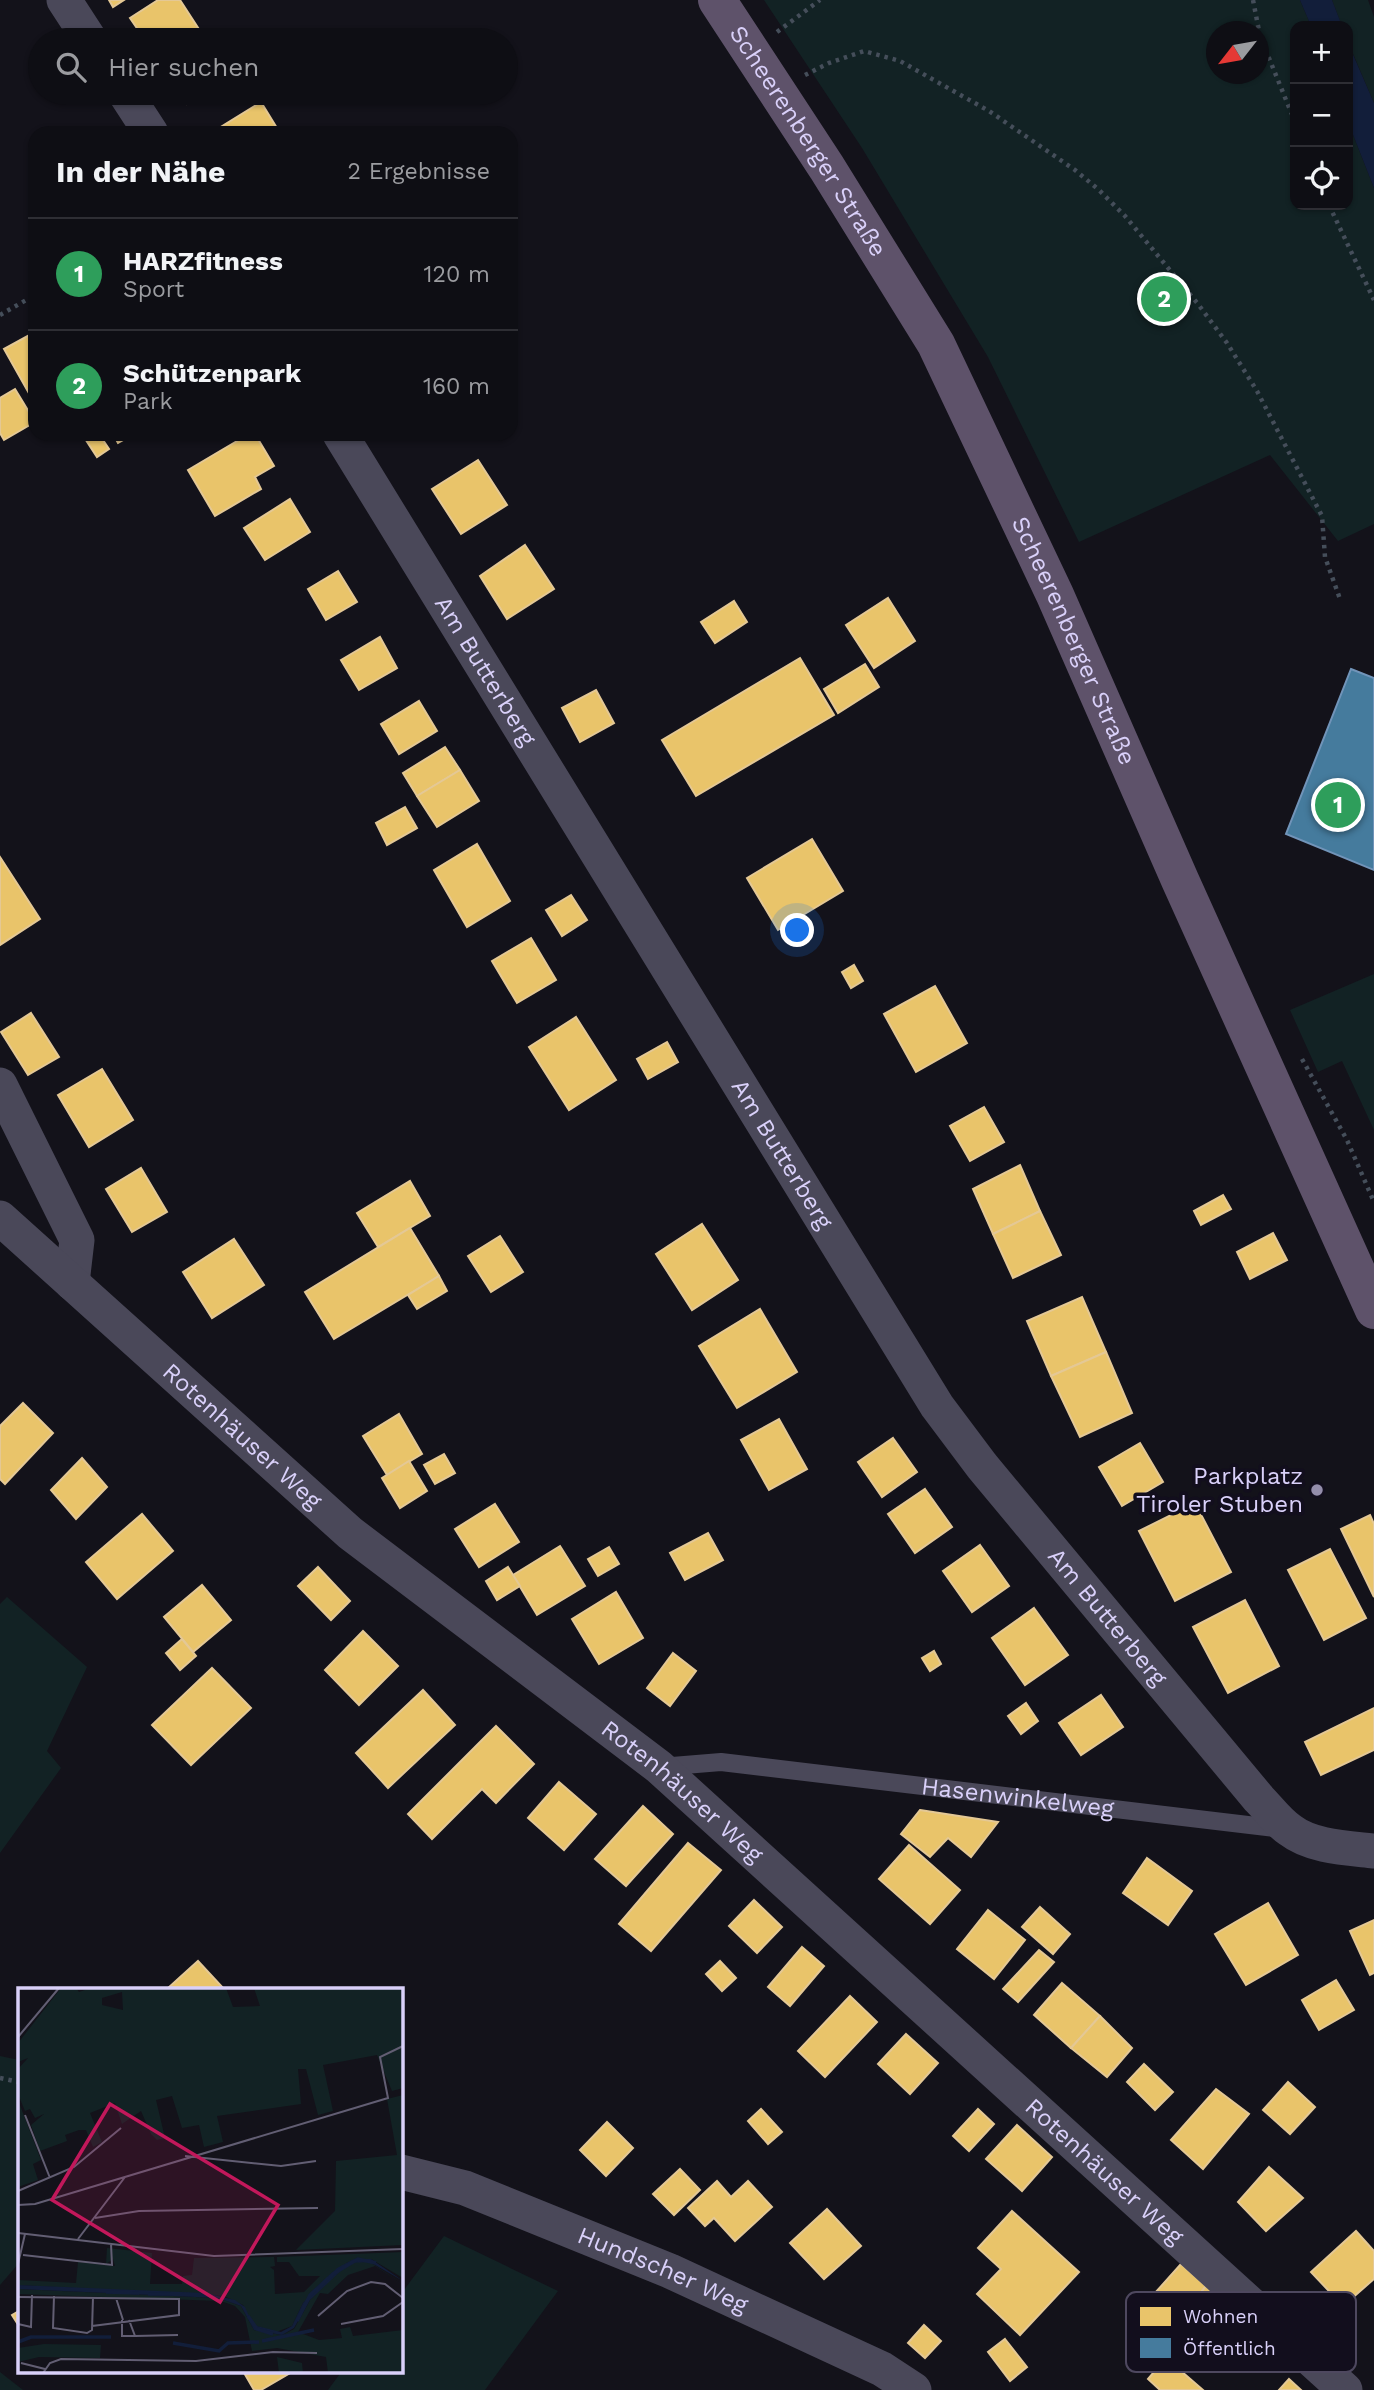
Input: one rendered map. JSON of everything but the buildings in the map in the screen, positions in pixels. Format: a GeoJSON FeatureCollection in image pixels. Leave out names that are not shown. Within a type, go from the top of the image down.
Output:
{"type":"FeatureCollection","features":[{"type":"Feature","properties":{"kind":"main road","name":"Scheerenberger Straße"},"geometry":{"type":"LineString","coordinates":[[717,0],[886,262],[947,368],[1055,595],[1374,1310]]}},
{"type":"Feature","properties":{"kind":"street"},"geometry":{"type":"LineString","coordinates":[[64,0],[82,28]]}},
{"type":"Feature","properties":{"kind":"street"},"geometry":{"type":"LineString","coordinates":[[133,105],[146,126]]}},
{"type":"Feature","properties":{"kind":"street","name":"Am Butterberg"},"geometry":{"type":"LineString","coordinates":[[344,441],[937,1406],[991,1476],[1259,1799],[1289,1830]]}},
{"type":"Feature","properties":{"kind":"street"},"geometry":{"type":"LineString","coordinates":[[0,1085],[77,1240],[72,1283]]}},
{"type":"Feature","properties":{"kind":"street","name":"Rotenhäuser Weg"},"geometry":{"type":"LineString","coordinates":[[0,1218],[350,1533],[659,1767],[1237,2292]]}},
{"type":"Feature","properties":{"kind":"street","name":"Hasenwinkelweg"},"geometry":{"type":"LineString","coordinates":[[1289,1830],[1333,1846],[1374,1851]]}},
{"type":"Feature","properties":{"kind":"street","name":"Hundscher Weg"},"geometry":{"type":"LineString","coordinates":[[402,2172],[465,2188],[670,2270],[881,2369],[915,2390]]}},
{"type":"Feature","properties":{"kind":"street","name":"Rotenhäuser Weg"},"geometry":{"type":"LineString","coordinates":[[1325,2372],[1345,2390]]}},
{"type":"Feature","properties":{"kind":"lane","name":"Hasenwinkelweg"},"geometry":{"type":"LineString","coordinates":[[659,1767],[721,1762],[1289,1830]]}},
{"type":"Feature","properties":{"kind":"path"},"geometry":{"type":"LineString","coordinates":[[774,35],[820,0]]}},
{"type":"Feature","properties":{"kind":"path"},"geometry":{"type":"LineString","coordinates":[[1254,0],[1260,36],[1290,110]]}},
{"type":"Feature","properties":{"kind":"path"},"geometry":{"type":"LineString","coordinates":[[802,77],[829,63],[864,51],[900,61],[989,111],[1100,190],[1190,294],[1227,343],[1257,391],[1322,516],[1325,557],[1340,599]]}},
{"type":"Feature","properties":{"kind":"path"},"geometry":{"type":"LineString","coordinates":[[1331,210],[1374,300]]}},
{"type":"Feature","properties":{"kind":"path"},"geometry":{"type":"LineString","coordinates":[[0,316],[28,299]]}},
{"type":"Feature","properties":{"kind":"path"},"geometry":{"type":"LineString","coordinates":[[0,2078],[18,2082]]}},
{"type":"Feature","properties":{"kind":"shaded area"},"geometry":{"type":"Polygon","coordinates":[[[764,0],[1300,0],[1309,21],[1290,21],[1290,210],[1353,210],[1353,135],[1374,188],[1374,524],[1338,541],[1270,455],[1079,542],[988,357],[862,148],[764,0]]]}},
{"type":"Feature","properties":{"kind":"shaded area"},"geometry":{"type":"Polygon","coordinates":[[[1332,0],[1368,0],[1374,17],[1374,103],[1353,54],[1353,21],[1340,21],[1332,0]]]}},
{"type":"Feature","properties":{"kind":"shaded area"},"geometry":{"type":"Polygon","coordinates":[[[1374,974],[1374,1130],[1342,1061],[1318,1072],[1290,1010],[1374,974]]]}},
{"type":"Feature","properties":{"kind":"shaded area"},"geometry":{"type":"Polygon","coordinates":[[[7,1597],[87,1667],[47,1751],[61,1768],[0,1853],[0,1604],[7,1597]]]}},
{"type":"Feature","properties":{"kind":"shaded area"},"geometry":{"type":"Polygon","coordinates":[[[0,2056],[18,2060],[18,2264],[0,2285],[0,2056]]]}},
{"type":"Feature","properties":{"kind":"shaded area"},"geometry":{"type":"Polygon","coordinates":[[[444,2236],[558,2291],[485,2390],[328,2390],[341,2372],[402,2372],[402,2293],[444,2236]]]}},
{"type":"Feature","properties":{"kind":"shaded area"},"geometry":{"type":"Polygon","coordinates":[[[0,2372],[23,2390],[0,2390],[0,2372]]]}},
{"type":"Feature","properties":{"kind":"water"},"geometry":{"type":"Polygon","coordinates":[[[1300,0],[1332,0],[1340,21],[1309,21],[1300,0]]]}},
{"type":"Feature","properties":{"kind":"water"},"geometry":{"type":"Polygon","coordinates":[[[1353,55],[1374,103],[1374,188],[1353,135],[1353,55]]]}},
{"type":"Feature","properties":{"kind":"place","name":"Schützenpark"},"geometry":{"type":"Point","coordinates":[1164,299]}},
{"type":"Feature","properties":{"kind":"place","name":"HARZfitness"},"geometry":{"type":"Point","coordinates":[1338,805]}},
{"type":"Feature","properties":{"kind":"place","name":"Parkplatz Tiroler Stuben"},"geometry":{"type":"Point","coordinates":[1317,1490]}}]}
